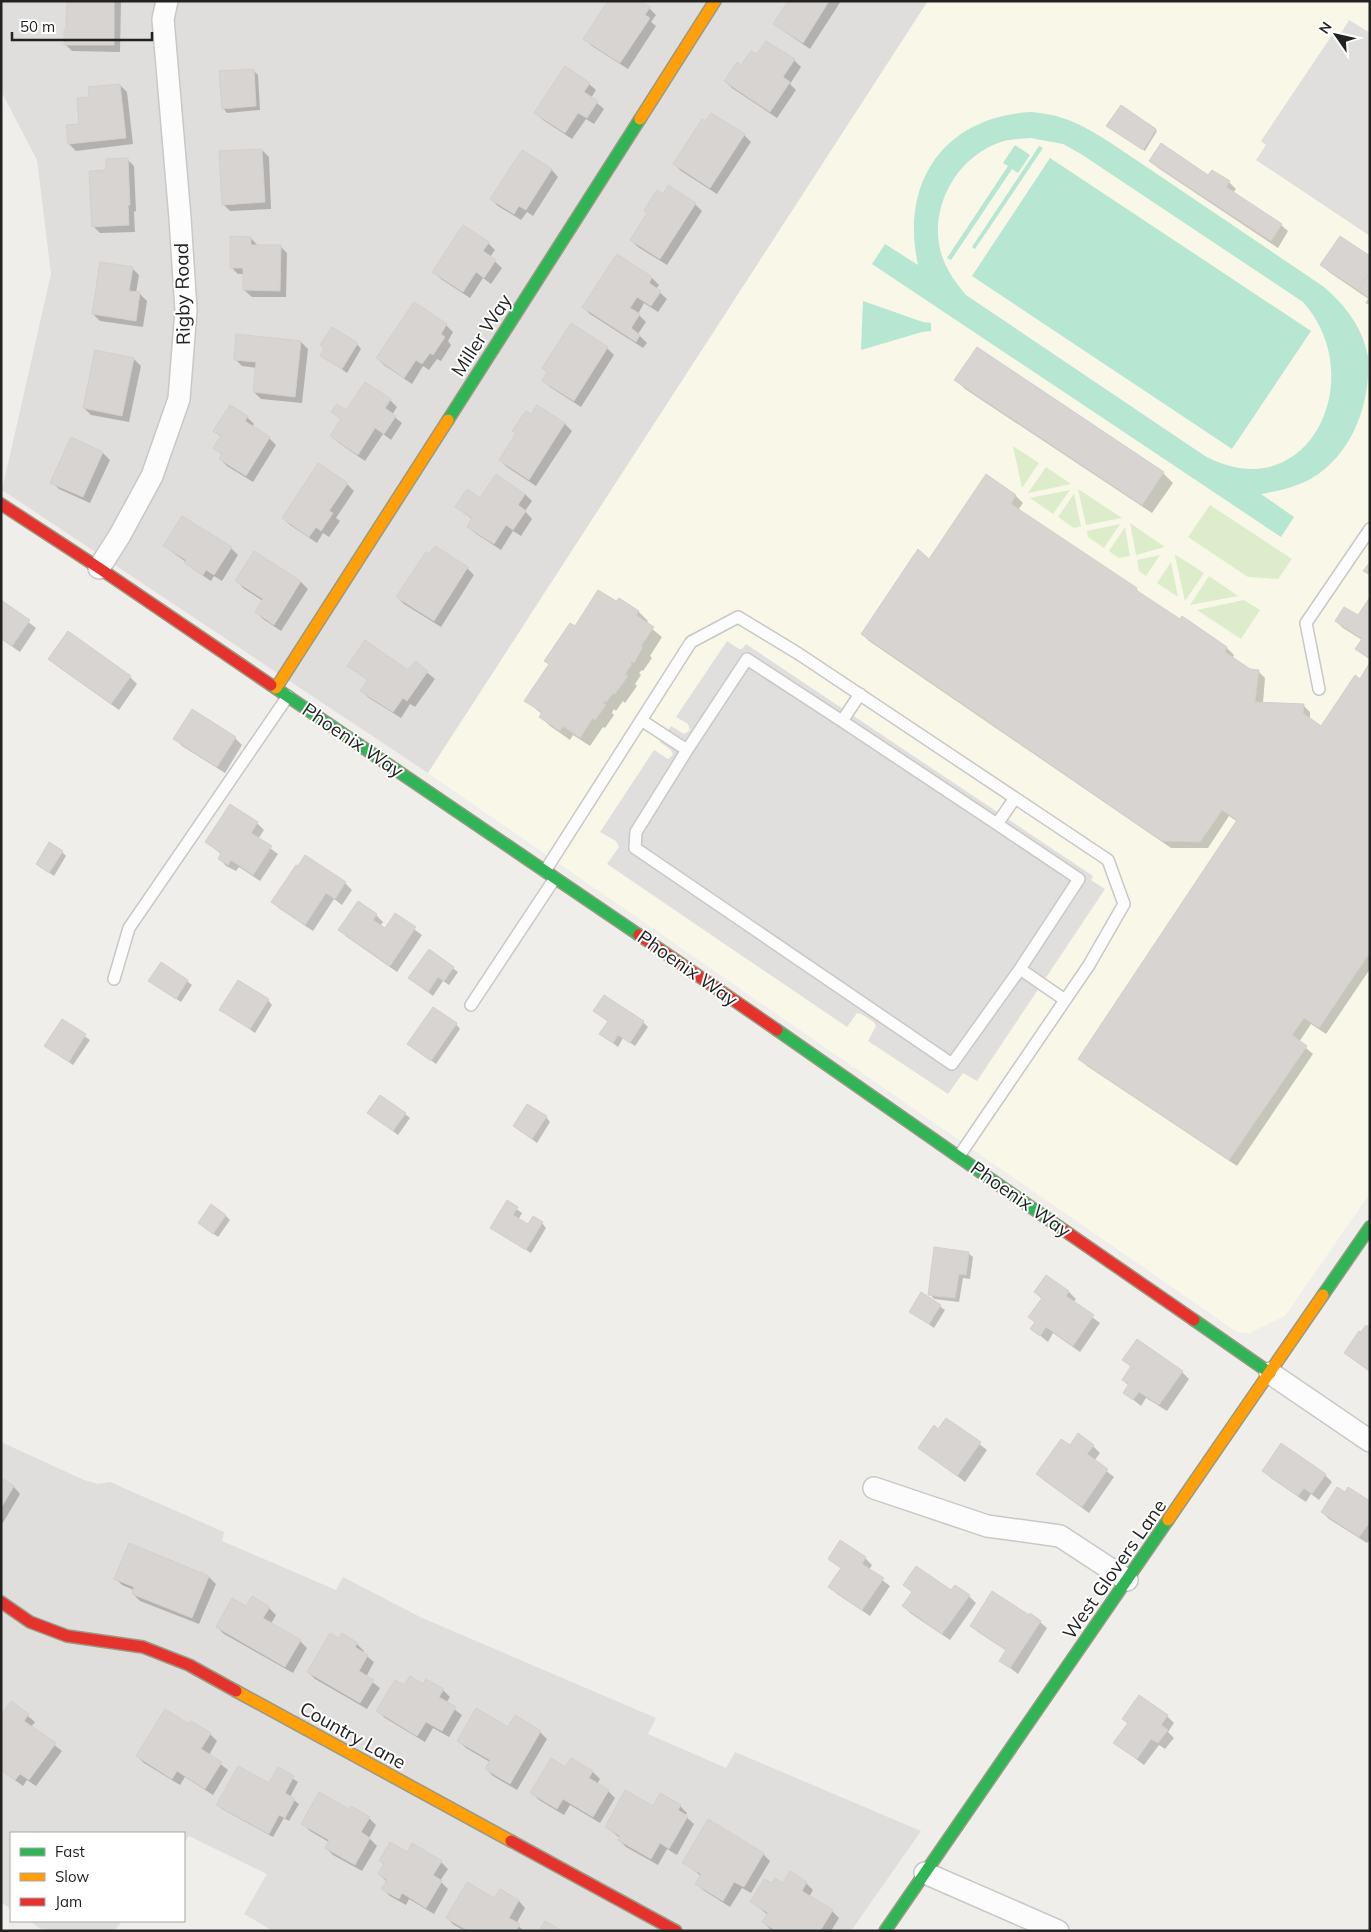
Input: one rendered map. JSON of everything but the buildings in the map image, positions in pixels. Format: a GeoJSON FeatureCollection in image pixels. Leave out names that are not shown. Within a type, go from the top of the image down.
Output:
{"type":"FeatureCollection","features":[{"type":"Feature","properties":{"kind":"street","name":"Rigby Road"},"geometry":{"type":"LineString","coordinates":[[99,568],[120,535],[152,476],[179,399],[186,310],[163,19],[167,1]]}},
{"type":"Feature","properties":{"kind":"street","name":"Miller Way"},"geometry":{"type":"LineString","coordinates":[[276,688],[716,1]]}},
{"type":"Feature","properties":{"kind":"street","name":"Phoenix Way"},"geometry":{"type":"LineString","coordinates":[[1,504],[99,568],[545,871],[1370,1441]]}},
{"type":"Feature","properties":{"kind":"street","name":"West Glovers Lane"},"geometry":{"type":"LineString","coordinates":[[885,1931],[1370,1226]]}},
{"type":"Feature","properties":{"kind":"street"},"geometry":{"type":"LineString","coordinates":[[874,1488],[987,1526],[1060,1536],[1128,1580]]}},
{"type":"Feature","properties":{"kind":"street","name":"Country Lane"},"geometry":{"type":"LineString","coordinates":[[1,1602],[30,1622],[68,1636],[143,1647],[189,1665],[676,1931]]}},
{"type":"Feature","properties":{"kind":"street"},"geometry":{"type":"LineString","coordinates":[[925,1873],[1052,1930]]}},
{"type":"Feature","properties":{"kind":"lane"},"geometry":{"type":"LineString","coordinates":[[1319,689],[1306,623],[1370,529]]}},
{"type":"Feature","properties":{"kind":"lane"},"geometry":{"type":"LineString","coordinates":[[545,871],[691,642],[738,617],[860,694],[1108,860],[1124,904],[1089,965],[959,1156]]}},
{"type":"Feature","properties":{"kind":"lane"},"geometry":{"type":"LineString","coordinates":[[746,659],[1080,879],[1020,969],[952,1064],[635,848],[636,832],[687,750],[746,659]]}},
{"type":"Feature","properties":{"kind":"lane"},"geometry":{"type":"LineString","coordinates":[[842,721],[860,694]]}},
{"type":"Feature","properties":{"kind":"lane"},"geometry":{"type":"LineString","coordinates":[[114,979],[129,928],[288,696]]}},
{"type":"Feature","properties":{"kind":"lane"},"geometry":{"type":"LineString","coordinates":[[641,720],[687,750]]}},
{"type":"Feature","properties":{"kind":"lane"},"geometry":{"type":"LineString","coordinates":[[997,824],[1015,798]]}},
{"type":"Feature","properties":{"kind":"lane"},"geometry":{"type":"LineString","coordinates":[[471,1005],[555,878]]}},
{"type":"Feature","properties":{"kind":"lane"},"geometry":{"type":"LineString","coordinates":[[1020,969],[1065,1000]]}},
{"type":"Feature","properties":{"kind":"shaded area"},"geometry":{"type":"Polygon","coordinates":[[[1,1],[928,1],[428,773],[2,490],[51,274],[37,160],[1,91],[1,1]]]}},
{"type":"Feature","properties":{"kind":"shaded area"},"geometry":{"type":"Polygon","coordinates":[[[928,1],[1370,1],[1370,1193],[1285,1316],[1249,1333],[1237,1332],[428,773],[928,1]]]}},
{"type":"Feature","properties":{"kind":"shaded area"},"geometry":{"type":"Polygon","coordinates":[[[1349,20],[1370,33],[1370,236],[1256,160],[1266,145],[1261,141],[1332,35],[1338,38],[1349,20]]]}},
{"type":"Feature","properties":{"kind":"shaded area"},"geometry":{"type":"Polygon","coordinates":[[[727,641],[739,649],[742,649],[746,644],[1093,876],[1091,880],[1105,889],[977,1081],[963,1073],[948,1094],[868,1041],[876,1026],[874,1022],[857,1013],[847,1027],[607,864],[619,847],[616,841],[600,832],[654,750],[668,759],[673,755],[671,750],[660,742],[671,726],[684,734],[690,730],[688,724],[676,717],[727,641]]]}},
{"type":"Feature","properties":{"kind":"shaded area"},"geometry":{"type":"Polygon","coordinates":[[[1,1442],[84,1480],[98,1484],[110,1482],[224,1532],[222,1541],[336,1590],[343,1577],[420,1617],[656,1718],[648,1734],[726,1768],[735,1752],[921,1831],[851,1931],[273,1931],[244,1914],[267,1874],[189,1836],[185,1841],[185,1832],[10,1832],[10,1908],[1,1902],[1,1442]]]}},
{"type":"Feature","properties":{"kind":"shaded area"},"geometry":{"type":"Polygon","coordinates":[[[30,1922],[121,1922],[114,1931],[44,1931],[30,1922]]]}},
{"type":"Feature","properties":{"kind":"green space"},"geometry":{"type":"Polygon","coordinates":[[[1031,112],[1043,113],[1064,118],[1091,131],[1324,287],[1346,309],[1362,336],[1368,357],[1368,375],[1362,410],[1348,442],[1326,468],[1300,484],[1261,494],[1294,517],[1281,537],[872,264],[885,244],[918,265],[914,235],[916,207],[923,181],[935,159],[952,141],[974,126],[1000,117],[1031,112]],[[1031,138],[1004,141],[985,149],[970,160],[958,173],[942,204],[938,221],[938,239],[944,261],[959,286],[966,295],[1205,456],[1242,468],[1273,466],[1299,451],[1318,428],[1329,399],[1331,366],[1323,333],[1303,302],[1081,154],[1063,144],[1031,138]]]}},
{"type":"Feature","properties":{"kind":"green space"},"geometry":{"type":"Polygon","coordinates":[[[1015,145],[1030,155],[1018,173],[1012,169],[951,260],[947,258],[1008,166],[1003,163],[1015,145]]]}},
{"type":"Feature","properties":{"kind":"green space"},"geometry":{"type":"Polygon","coordinates":[[[1039,146],[1043,148],[975,249],[972,247],[1039,146]]]}},
{"type":"Feature","properties":{"kind":"green space"},"geometry":{"type":"Polygon","coordinates":[[[1050,158],[1311,331],[1232,449],[972,276],[1050,158]]]}},
{"type":"Feature","properties":{"kind":"green space"},"geometry":{"type":"Polygon","coordinates":[[[863,301],[923,322],[931,323],[931,331],[861,350],[863,301]]]}},
{"type":"Feature","properties":{"kind":"green space"},"geometry":{"type":"Polygon","coordinates":[[[1013,446],[1039,463],[1022,488],[1013,446]]]}},
{"type":"Feature","properties":{"kind":"green space"},"geometry":{"type":"Polygon","coordinates":[[[1046,467],[1071,484],[1028,493],[1046,467]]]}},
{"type":"Feature","properties":{"kind":"green space"},"geometry":{"type":"Polygon","coordinates":[[[1078,489],[1122,518],[1086,525],[1078,489]]]}},
{"type":"Feature","properties":{"kind":"green space"},"geometry":{"type":"Polygon","coordinates":[[[1070,490],[1053,514],[1030,498],[1070,490]]]}},
{"type":"Feature","properties":{"kind":"green space"},"geometry":{"type":"Polygon","coordinates":[[[1074,494],[1081,526],[1074,528],[1058,517],[1074,494]]]}},
{"type":"Feature","properties":{"kind":"green space"},"geometry":{"type":"Polygon","coordinates":[[[1210,505],[1292,559],[1278,579],[1248,577],[1188,537],[1210,505]]]}},
{"type":"Feature","properties":{"kind":"green space"},"geometry":{"type":"Polygon","coordinates":[[[1130,523],[1165,547],[1136,555],[1130,523]]]}},
{"type":"Feature","properties":{"kind":"green space"},"geometry":{"type":"Polygon","coordinates":[[[1120,524],[1104,548],[1088,537],[1087,531],[1120,524]]]}},
{"type":"Feature","properties":{"kind":"green space"},"geometry":{"type":"Polygon","coordinates":[[[1125,527],[1130,556],[1119,558],[1109,551],[1125,527]]]}},
{"type":"Feature","properties":{"kind":"green space"},"geometry":{"type":"Polygon","coordinates":[[[1160,555],[1146,576],[1139,571],[1137,560],[1160,555]]]}},
{"type":"Feature","properties":{"kind":"green space"},"geometry":{"type":"Polygon","coordinates":[[[1175,556],[1204,573],[1185,601],[1175,556]]]}},
{"type":"Feature","properties":{"kind":"green space"},"geometry":{"type":"Polygon","coordinates":[[[1171,562],[1178,597],[1157,583],[1171,562]]]}},
{"type":"Feature","properties":{"kind":"green space"},"geometry":{"type":"Polygon","coordinates":[[[1209,576],[1238,596],[1190,605],[1209,576]]]}},
{"type":"Feature","properties":{"kind":"green space"},"geometry":{"type":"Polygon","coordinates":[[[1244,600],[1260,610],[1241,639],[1197,610],[1244,600]]]}},
{"type":"Feature","properties":{"kind":"traffic: fast"},"geometry":{"type":"LineString","coordinates":[[448,420],[640,119]]}},
{"type":"Feature","properties":{"kind":"traffic: fast"},"geometry":{"type":"LineString","coordinates":[[271,685],[639,935]]}},
{"type":"Feature","properties":{"kind":"traffic: fast"},"geometry":{"type":"LineString","coordinates":[[777,1030],[1065,1231]]}},
{"type":"Feature","properties":{"kind":"traffic: fast"},"geometry":{"type":"LineString","coordinates":[[1323,1295],[1370,1227]]}},
{"type":"Feature","properties":{"kind":"traffic: fast"},"geometry":{"type":"LineString","coordinates":[[1194,1320],[1270,1373]]}},
{"type":"Feature","properties":{"kind":"traffic: fast"},"geometry":{"type":"LineString","coordinates":[[885,1931],[1168,1520]]}},
{"type":"Feature","properties":{"kind":"traffic: slow"},"geometry":{"type":"LineString","coordinates":[[640,119],[715,1]]}},
{"type":"Feature","properties":{"kind":"traffic: slow"},"geometry":{"type":"LineString","coordinates":[[276,688],[448,420]]}},
{"type":"Feature","properties":{"kind":"traffic: slow"},"geometry":{"type":"LineString","coordinates":[[1168,1520],[1323,1295]]}},
{"type":"Feature","properties":{"kind":"traffic: slow"},"geometry":{"type":"LineString","coordinates":[[236,1691],[511,1841]]}},
{"type":"Feature","properties":{"kind":"traffic: jam"},"geometry":{"type":"LineString","coordinates":[[1,504],[271,685]]}},
{"type":"Feature","properties":{"kind":"traffic: jam"},"geometry":{"type":"LineString","coordinates":[[639,935],[777,1030]]}},
{"type":"Feature","properties":{"kind":"traffic: jam"},"geometry":{"type":"LineString","coordinates":[[1065,1231],[1194,1320]]}},
{"type":"Feature","properties":{"kind":"traffic: jam"},"geometry":{"type":"LineString","coordinates":[[1,1602],[30,1622],[67,1636],[143,1647],[189,1665],[236,1691]]}},
{"type":"Feature","properties":{"kind":"traffic: jam"},"geometry":{"type":"LineString","coordinates":[[511,1841],[676,1931]]}}]}
